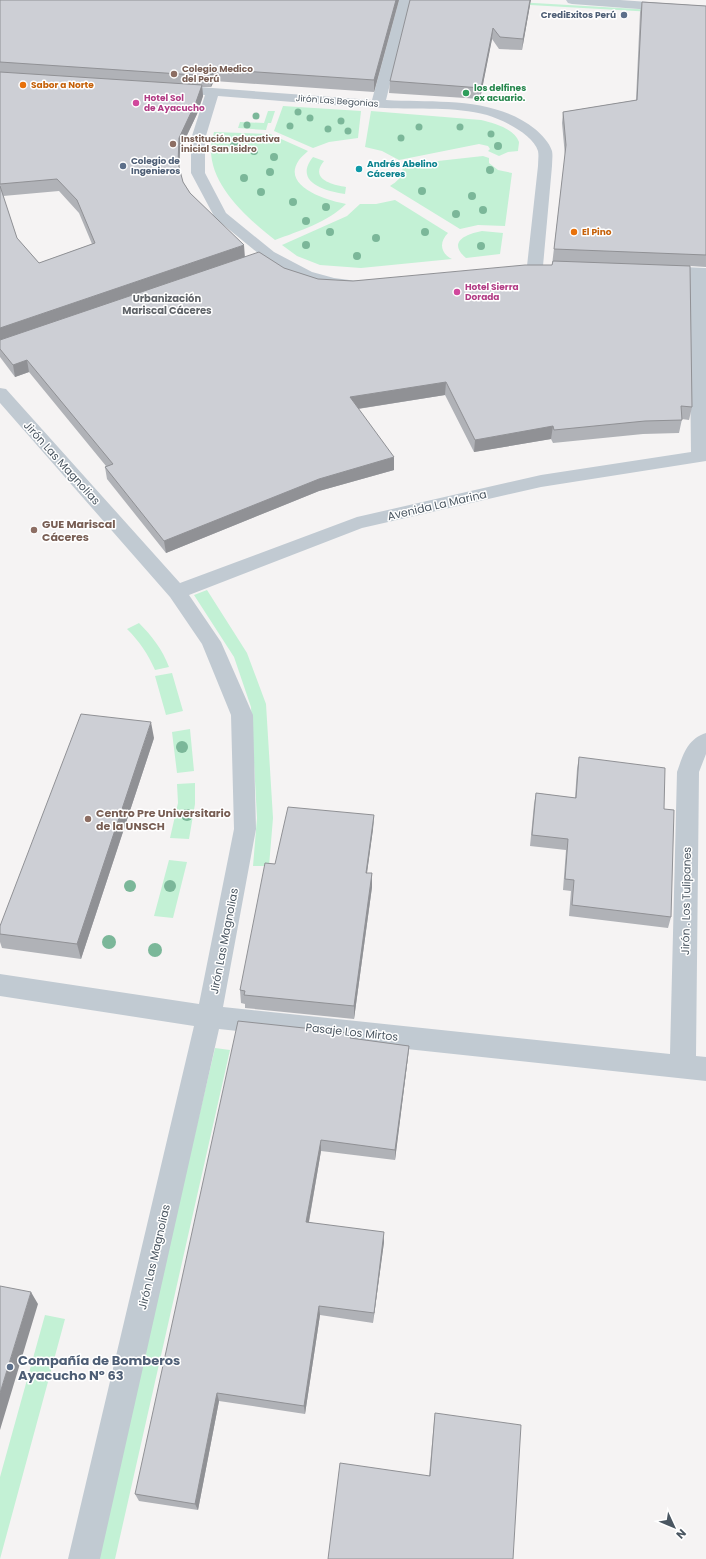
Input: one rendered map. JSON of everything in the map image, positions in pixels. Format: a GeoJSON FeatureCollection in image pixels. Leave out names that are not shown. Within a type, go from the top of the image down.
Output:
{"type":"FeatureCollection","features":[{"type":"Feature","properties":{"kind":"street"},"geometry":{"type":"LineString","coordinates":[[378,104],[405,0]]}},
{"type":"Feature","properties":{"kind":"street"},"geometry":{"type":"LineString","coordinates":[[572,0],[706,10]]}},
{"type":"Feature","properties":{"kind":"street","name":"Jirón Las Begonias"},"geometry":{"type":"LineString","coordinates":[[158,88],[378,104],[461,107],[484,111],[506,118],[526,129],[537,139],[544,151],[545,166],[542,266],[520,268]]}},
{"type":"Feature","properties":{"kind":"street"},"geometry":{"type":"LineString","coordinates":[[213,92],[198,139],[198,173],[220,214],[270,255],[307,275],[333,283],[368,284]]}},
{"type":"Feature","properties":{"kind":"street"},"geometry":{"type":"LineString","coordinates":[[649,270],[701,273],[703,455]]}},
{"type":"Feature","properties":{"kind":"street","name":"Jirón Las Magnolias"},"geometry":{"type":"LineString","coordinates":[[0,393],[177,592],[211,642],[242,715],[245,829],[209,1017],[84,1559]]}},
{"type":"Feature","properties":{"kind":"street","name":"Avenida La Marina"},"geometry":{"type":"LineString","coordinates":[[177,592],[357,523],[541,481],[703,455]]}},
{"type":"Feature","properties":{"kind":"street","name":"Jirón . Los Tulipanes"},"geometry":{"type":"LineString","coordinates":[[694,1068],[688,772],[696,750],[706,741]]}},
{"type":"Feature","properties":{"kind":"street","name":"Pasaje Los Mirtos"},"geometry":{"type":"LineString","coordinates":[[0,985],[209,1017],[694,1068]]}},
{"type":"Feature","properties":{"kind":"green space"},"geometry":{"type":"Polygon","coordinates":[[[443,0],[481,0],[706,13],[706,15],[443,0]]]}},
{"type":"Feature","properties":{"kind":"green space"},"geometry":{"type":"Polygon","coordinates":[[[283,106],[361,111],[358,138],[329,142],[313,148],[274,131],[283,106]]]}},
{"type":"Feature","properties":{"kind":"green space"},"geometry":{"type":"Polygon","coordinates":[[[268,111],[275,111],[271,123],[268,123],[266,130],[238,128],[240,122],[264,123],[268,111]]]}},
{"type":"Feature","properties":{"kind":"green space"},"geometry":{"type":"Polygon","coordinates":[[[371,111],[486,121],[503,127],[513,133],[519,142],[518,151],[508,152],[499,156],[488,151],[490,149],[488,146],[479,144],[399,160],[382,151],[365,147],[371,111]]]}},
{"type":"Feature","properties":{"kind":"green space"},"geometry":{"type":"Polygon","coordinates":[[[214,132],[270,134],[308,151],[299,160],[295,170],[296,178],[301,185],[319,196],[346,204],[322,221],[275,240],[242,211],[223,188],[216,175],[212,161],[211,145],[214,132]]]}},
{"type":"Feature","properties":{"kind":"green space"},"geometry":{"type":"Polygon","coordinates":[[[483,156],[489,158],[489,163],[498,170],[512,173],[505,226],[478,225],[460,229],[390,186],[400,178],[402,165],[483,156]]]}},
{"type":"Feature","properties":{"kind":"green space"},"geometry":{"type":"Polygon","coordinates":[[[313,157],[324,161],[319,172],[321,177],[329,183],[346,187],[345,194],[321,188],[309,179],[307,173],[308,166],[313,157]]]}},
{"type":"Feature","properties":{"kind":"green space"},"geometry":{"type":"Polygon","coordinates":[[[395,200],[448,233],[443,240],[442,247],[445,254],[452,259],[361,268],[320,265],[297,256],[282,245],[347,216],[360,204],[376,204],[395,200]]]}},
{"type":"Feature","properties":{"kind":"green space"},"geometry":{"type":"Polygon","coordinates":[[[482,231],[503,233],[500,254],[466,258],[458,247],[458,243],[470,234],[482,231]]]}},
{"type":"Feature","properties":{"kind":"green space"},"geometry":{"type":"Polygon","coordinates":[[[207,590],[247,653],[266,704],[273,818],[269,866],[253,866],[257,818],[251,707],[234,657],[194,595],[207,590]]]}},
{"type":"Feature","properties":{"kind":"green space"},"geometry":{"type":"Polygon","coordinates":[[[139,623],[156,643],[169,667],[155,670],[143,648],[127,629],[139,623]]]}},
{"type":"Feature","properties":{"kind":"green space"},"geometry":{"type":"Polygon","coordinates":[[[172,673],[183,711],[166,715],[155,676],[172,673]]]}},
{"type":"Feature","properties":{"kind":"green space"},"geometry":{"type":"Polygon","coordinates":[[[190,729],[194,771],[177,773],[172,732],[190,729]]]}},
{"type":"Feature","properties":{"kind":"green space"},"geometry":{"type":"Polygon","coordinates":[[[195,783],[195,804],[189,839],[170,838],[178,803],[177,784],[195,783]]]}},
{"type":"Feature","properties":{"kind":"green space"},"geometry":{"type":"Polygon","coordinates":[[[169,860],[187,862],[173,918],[154,916],[169,860]]]}},
{"type":"Feature","properties":{"kind":"green space"},"geometry":{"type":"Polygon","coordinates":[[[215,1048],[230,1050],[115,1559],[95,1559],[215,1048]]]}},
{"type":"Feature","properties":{"kind":"green space"},"geometry":{"type":"Polygon","coordinates":[[[45,1315],[65,1319],[0,1559],[0,1477],[45,1315]]]}},
{"type":"Feature","properties":{"kind":"building"},"geometry":{"type":"Polygon","coordinates":[[[0,0],[396,0],[374,80],[213,69],[210,76],[0,62],[0,0]]]}},
{"type":"Feature","properties":{"kind":"building"},"geometry":{"type":"Polygon","coordinates":[[[410,0],[530,0],[523,39],[500,37],[493,28],[481,88],[390,81],[410,0]]]}},
{"type":"Feature","properties":{"kind":"building"},"geometry":{"type":"Polygon","coordinates":[[[642,2],[706,6],[706,255],[554,249],[566,145],[563,112],[637,100],[642,2]]]}},
{"type":"Feature","properties":{"kind":"building"},"geometry":{"type":"Polygon","coordinates":[[[0,72],[202,85],[196,102],[179,138],[178,163],[183,182],[190,193],[244,245],[0,328],[0,186],[17,238],[39,263],[95,243],[77,200],[57,179],[0,184],[0,72]]]}},
{"type":"Feature","properties":{"kind":"building"},"geometry":{"type":"Polygon","coordinates":[[[259,252],[284,268],[318,279],[353,281],[525,265],[552,265],[553,261],[690,266],[692,407],[681,406],[682,420],[645,421],[554,430],[553,426],[475,440],[446,382],[350,397],[394,457],[319,479],[164,541],[105,467],[113,464],[27,360],[13,365],[0,349],[0,340],[259,252]]]}},
{"type":"Feature","properties":{"kind":"building"},"geometry":{"type":"Polygon","coordinates":[[[81,714],[151,722],[77,944],[0,934],[0,926],[81,714]]]}},
{"type":"Feature","properties":{"kind":"building"},"geometry":{"type":"Polygon","coordinates":[[[579,757],[665,768],[664,809],[674,810],[671,917],[572,905],[574,880],[565,879],[568,839],[532,835],[536,793],[576,798],[579,757]]]}},
{"type":"Feature","properties":{"kind":"building"},"geometry":{"type":"Polygon","coordinates":[[[288,807],[374,815],[366,873],[372,873],[354,1006],[244,995],[245,991],[240,990],[265,863],[275,864],[288,807]]]}},
{"type":"Feature","properties":{"kind":"building"},"geometry":{"type":"Polygon","coordinates":[[[238,1021],[351,1033],[350,1038],[409,1046],[395,1150],[321,1140],[306,1222],[384,1232],[374,1313],[319,1306],[304,1406],[217,1393],[195,1504],[135,1494],[238,1021]]]}},
{"type":"Feature","properties":{"kind":"building"},"geometry":{"type":"Polygon","coordinates":[[[0,1286],[31,1292],[0,1393],[0,1286]]]}},
{"type":"Feature","properties":{"kind":"building"},"geometry":{"type":"Polygon","coordinates":[[[435,1413],[521,1425],[513,1559],[328,1559],[340,1463],[430,1476],[435,1413]]]}},
{"type":"Feature","properties":{"kind":"place","name":"CrediExitos Perú"},"geometry":{"type":"Point","coordinates":[624,15]}},
{"type":"Feature","properties":{"kind":"place","name":"Colegio Medico del Perú"},"geometry":{"type":"Point","coordinates":[174,74]}},
{"type":"Feature","properties":{"kind":"place","name":"Sabor a Norte"},"geometry":{"type":"Point","coordinates":[23,85]}},
{"type":"Feature","properties":{"kind":"place","name":"los delfines ex acuario."},"geometry":{"type":"Point","coordinates":[466,93]}},
{"type":"Feature","properties":{"kind":"place","name":"Hotel Sol de Ayacucho"},"geometry":{"type":"Point","coordinates":[136,103]}},
{"type":"Feature","properties":{"kind":"place","name":"Institución educativa inicial San Isidro"},"geometry":{"type":"Point","coordinates":[173,144]}},
{"type":"Feature","properties":{"kind":"place","name":"Colegio de Ingenieros"},"geometry":{"type":"Point","coordinates":[123,166]}},
{"type":"Feature","properties":{"kind":"place","name":"Andrés Abelino Cáceres"},"geometry":{"type":"Point","coordinates":[359,169]}},
{"type":"Feature","properties":{"kind":"place","name":"El Pino"},"geometry":{"type":"Point","coordinates":[574,232]}},
{"type":"Feature","properties":{"kind":"place","name":"Hotel Sierra Dorada"},"geometry":{"type":"Point","coordinates":[457,292]}},
{"type":"Feature","properties":{"kind":"place","name":"GUE Mariscal Cáceres"},"geometry":{"type":"Point","coordinates":[34,530]}},
{"type":"Feature","properties":{"kind":"place","name":"Centro Pre Universitario de la UNSCH"},"geometry":{"type":"Point","coordinates":[88,819]}},
{"type":"Feature","properties":{"kind":"place","name":"Compañía de Bomberos Ayacucho Nº 63"},"geometry":{"type":"Point","coordinates":[10,1367]}},
{"type":"Feature","properties":{"kind":"district","name":"Urbanización Mariscal Cáceres"},"geometry":{"type":"Point","coordinates":[167,304]}}]}
